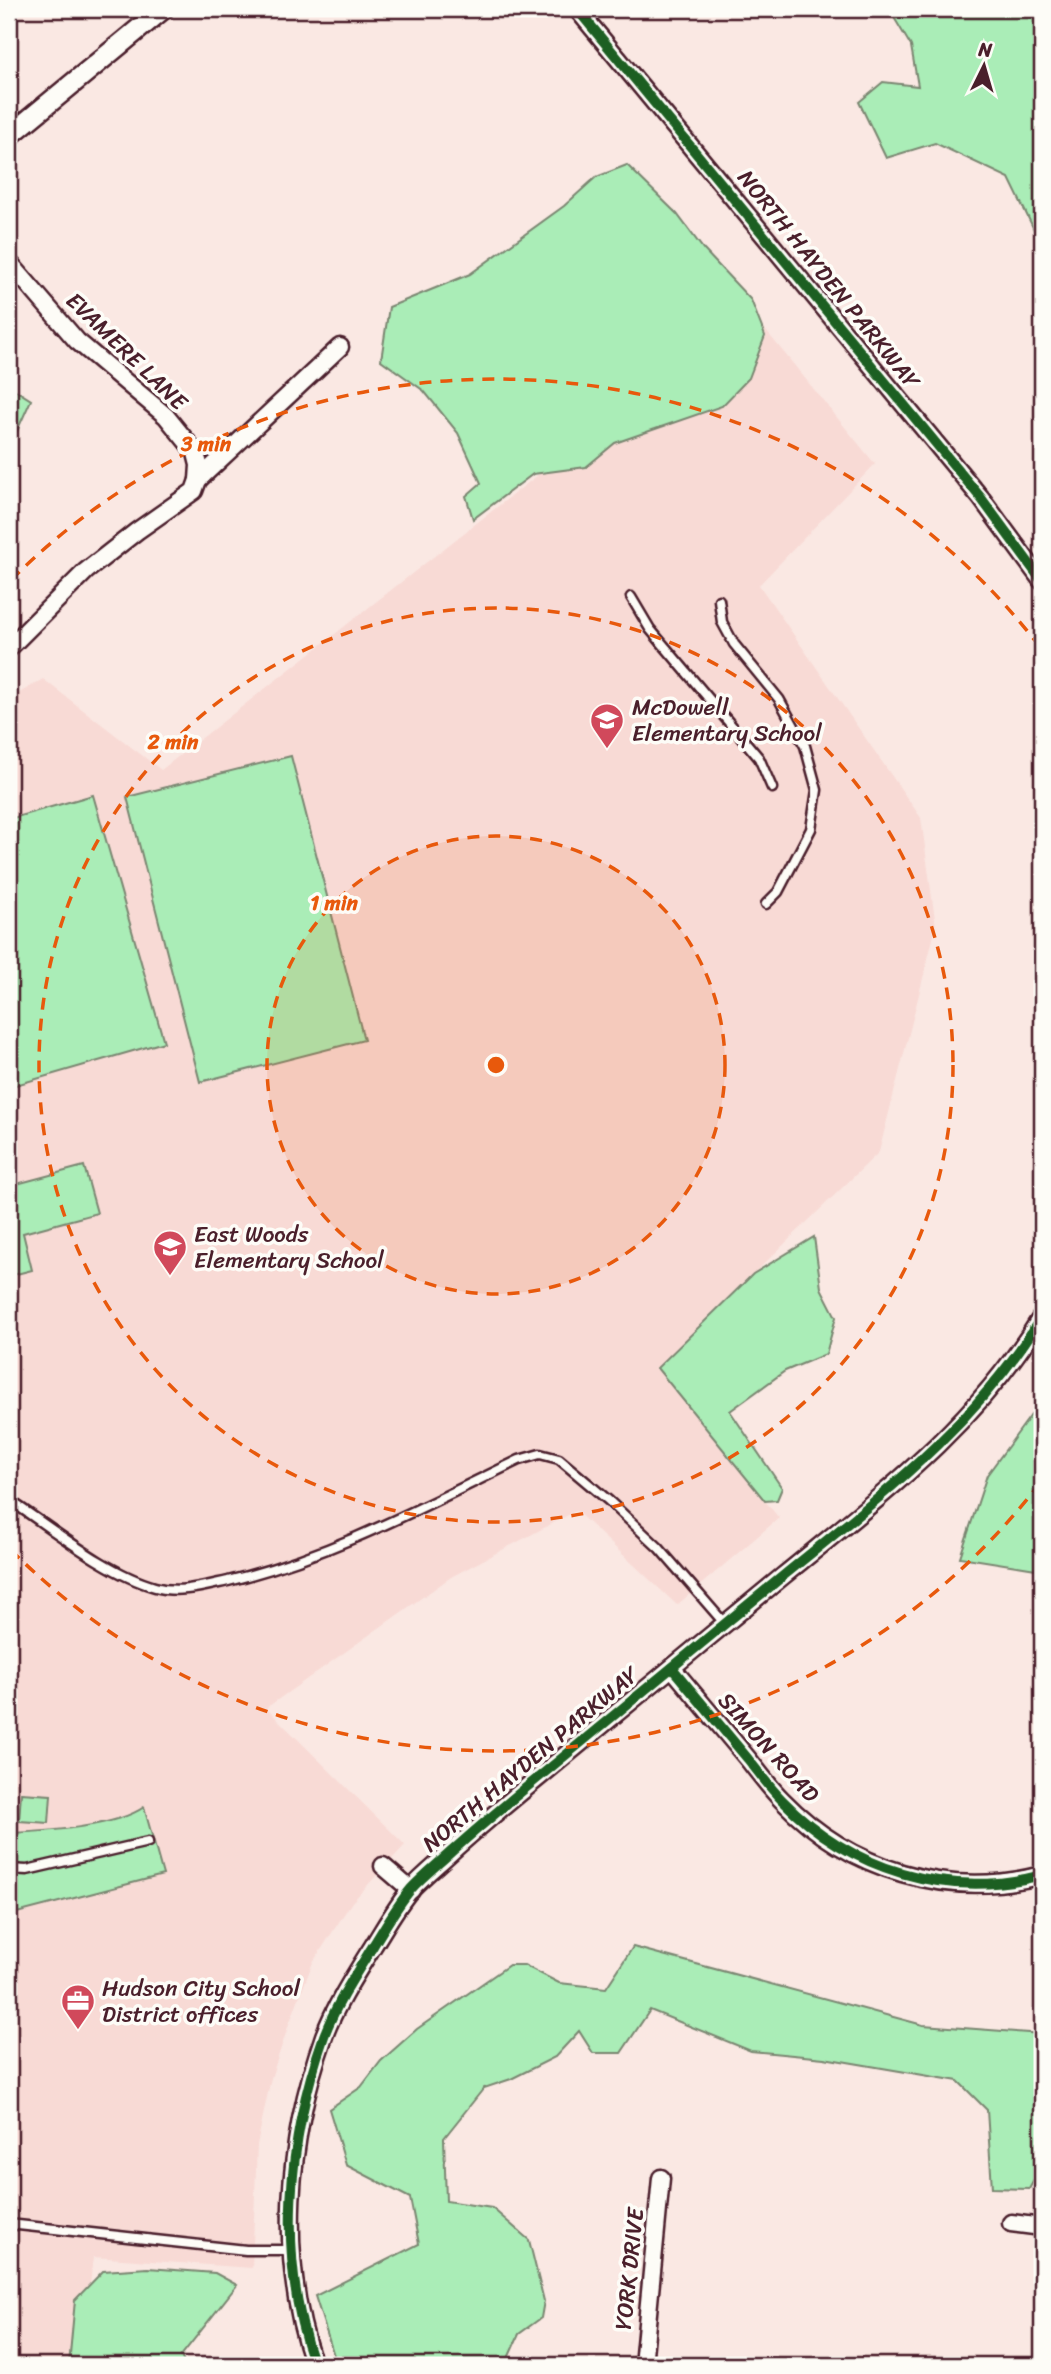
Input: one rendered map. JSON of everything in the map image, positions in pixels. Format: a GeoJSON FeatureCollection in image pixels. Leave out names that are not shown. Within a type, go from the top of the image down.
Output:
{"type":"FeatureCollection","features":[{"type":"Feature","properties":{"kind":"street"},"geometry":{"type":"LineString","coordinates":[[9,136],[163,9]]}},
{"type":"Feature","properties":{"kind":"street","name":"NORTH HAYDEN PARKWAY"},"geometry":{"type":"LineString","coordinates":[[577,9],[981,498],[1042,581]]}},
{"type":"Feature","properties":{"kind":"street","name":"EVAMERE LANE"},"geometry":{"type":"LineString","coordinates":[[9,262],[77,341],[166,416],[196,453],[199,465],[198,481]]}},
{"type":"Feature","properties":{"kind":"street"},"geometry":{"type":"LineString","coordinates":[[9,648],[86,571],[194,491],[198,481],[340,347]]}},
{"type":"Feature","properties":{"kind":"street","name":"NORTH HAYDEN PARKWAY"},"geometry":{"type":"LineString","coordinates":[[314,2365],[301,2312],[293,2250],[291,2209],[301,2115],[325,2035],[347,1986],[411,1890],[486,1820],[935,1450],[984,1397],[1042,1316]]}},
{"type":"Feature","properties":{"kind":"street","name":"SIMON ROAD"},"geometry":{"type":"LineString","coordinates":[[673,1668],[783,1801],[821,1834],[867,1861],[906,1876],[962,1885],[999,1883],[1042,1875]]}},
{"type":"Feature","properties":{"kind":"street"},"geometry":{"type":"LineString","coordinates":[[383,1866],[411,1890]]}},
{"type":"Feature","properties":{"kind":"street","name":"YORK DRIVE"},"geometry":{"type":"LineString","coordinates":[[643,2365],[661,2178]]}},
{"type":"Feature","properties":{"kind":"street"},"geometry":{"type":"LineString","coordinates":[[1011,2223],[1042,2227]]}},
{"type":"Feature","properties":{"kind":"lane"},"geometry":{"type":"LineString","coordinates":[[631,597],[650,629],[759,758],[772,788]]}},
{"type":"Feature","properties":{"kind":"lane"},"geometry":{"type":"LineString","coordinates":[[719,600],[722,622],[734,644],[779,699],[805,746],[817,789],[811,829],[778,892],[766,904]]}},
{"type":"Feature","properties":{"kind":"lane"},"geometry":{"type":"LineString","coordinates":[[9,1500],[129,1579],[159,1588],[189,1590],[268,1571],[323,1553],[519,1460],[540,1454],[559,1459],[609,1501],[659,1548],[725,1624]]}},
{"type":"Feature","properties":{"kind":"lane"},"geometry":{"type":"LineString","coordinates":[[9,1869],[27,1870],[148,1842]]}},
{"type":"Feature","properties":{"kind":"lane"},"geometry":{"type":"LineString","coordinates":[[9,2224],[246,2250],[293,2250]]}},
{"type":"Feature","properties":{"kind":"shaded area"},"geometry":{"type":"Polygon","coordinates":[[[749,310],[875,464],[759,585],[921,818],[936,927],[879,1152],[657,1368],[779,1518],[677,1605],[576,1511],[451,1577],[266,1708],[405,1845],[352,1902],[313,1962],[289,2024],[271,2078],[257,2145],[252,2268],[93,2257],[82,2365],[9,2365],[9,699],[43,679],[161,770],[749,310]]]}},
{"type":"Feature","properties":{"kind":"green space"},"geometry":{"type":"Polygon","coordinates":[[[889,9],[1042,9],[1042,246],[1009,178],[935,143],[886,158],[859,102],[883,82],[918,86],[911,46],[889,9]]]}},
{"type":"Feature","properties":{"kind":"green space"},"geometry":{"type":"Polygon","coordinates":[[[627,165],[677,214],[704,250],[751,300],[765,336],[749,378],[722,406],[615,443],[586,467],[533,474],[473,519],[466,496],[481,483],[458,433],[424,391],[381,360],[389,307],[470,274],[564,206],[596,177],[627,165]]]}},
{"type":"Feature","properties":{"kind":"green space"},"geometry":{"type":"Polygon","coordinates":[[[9,386],[31,400],[9,445],[9,386]]]}},
{"type":"Feature","properties":{"kind":"green space"},"geometry":{"type":"Polygon","coordinates":[[[291,756],[364,1040],[200,1082],[127,797],[291,756]]]}},
{"type":"Feature","properties":{"kind":"green space"},"geometry":{"type":"Polygon","coordinates":[[[93,795],[164,1042],[9,1087],[9,819],[93,795]]]}},
{"type":"Feature","properties":{"kind":"green space"},"geometry":{"type":"Polygon","coordinates":[[[84,1166],[97,1213],[23,1233],[32,1270],[9,1276],[9,1186],[84,1166]]]}},
{"type":"Feature","properties":{"kind":"green space"},"geometry":{"type":"Polygon","coordinates":[[[814,1237],[821,1288],[836,1317],[826,1354],[785,1371],[730,1411],[782,1488],[777,1500],[765,1501],[657,1368],[753,1274],[814,1237]]]}},
{"type":"Feature","properties":{"kind":"green space"},"geometry":{"type":"Polygon","coordinates":[[[1042,1400],[1042,1570],[960,1557],[987,1475],[1042,1400]]]}},
{"type":"Feature","properties":{"kind":"green space"},"geometry":{"type":"Polygon","coordinates":[[[21,1793],[51,1795],[49,1823],[19,1821],[21,1793]]]}},
{"type":"Feature","properties":{"kind":"green space"},"geometry":{"type":"Polygon","coordinates":[[[144,1807],[163,1875],[9,1915],[9,1833],[60,1830],[98,1824],[132,1814],[144,1807]]]}},
{"type":"Feature","properties":{"kind":"green space"},"geometry":{"type":"Polygon","coordinates":[[[633,1947],[923,2025],[1042,2034],[1042,2166],[1029,2189],[992,2188],[987,2110],[958,2081],[824,2058],[751,2051],[650,2010],[621,2053],[593,2053],[579,2031],[555,2057],[511,2079],[484,2088],[444,2138],[446,2201],[492,2208],[529,2240],[544,2301],[541,2318],[519,2334],[505,2365],[337,2365],[315,2296],[419,2244],[410,2198],[346,2165],[329,2109],[361,2087],[381,2061],[417,2029],[509,1965],[524,1965],[559,1983],[606,1988],[633,1947]]]}},
{"type":"Feature","properties":{"kind":"green space"},"geometry":{"type":"Polygon","coordinates":[[[148,2268],[215,2273],[237,2285],[181,2356],[185,2365],[69,2365],[75,2300],[103,2271],[148,2268]]]}},
{"type":"Feature","properties":{"kind":"cycle path"},"geometry":{"type":"LineString","coordinates":[[577,9],[981,498],[1042,581]]}},
{"type":"Feature","properties":{"kind":"cycle path"},"geometry":{"type":"LineString","coordinates":[[314,2365],[302,2325],[291,2242],[291,2200],[302,2116],[311,2076],[334,2013],[400,1903],[420,1879],[488,1820],[924,1457],[987,1392],[1042,1316]]}},
{"type":"Feature","properties":{"kind":"cycle path"},"geometry":{"type":"LineString","coordinates":[[672,1668],[778,1795],[809,1824],[838,1845],[869,1861],[936,1881],[971,1884],[1007,1882],[1042,1875]]}},
{"type":"Feature","properties":{"kind":"place","name":"McDowell Elementary School"},"geometry":{"type":"Point","coordinates":[607,750]}},
{"type":"Feature","properties":{"kind":"place","name":"East Woods Elementary School"},"geometry":{"type":"Point","coordinates":[170,1277]}},
{"type":"Feature","properties":{"kind":"place","name":"Hudson City School District offices"},"geometry":{"type":"Point","coordinates":[78,2031]}}]}
